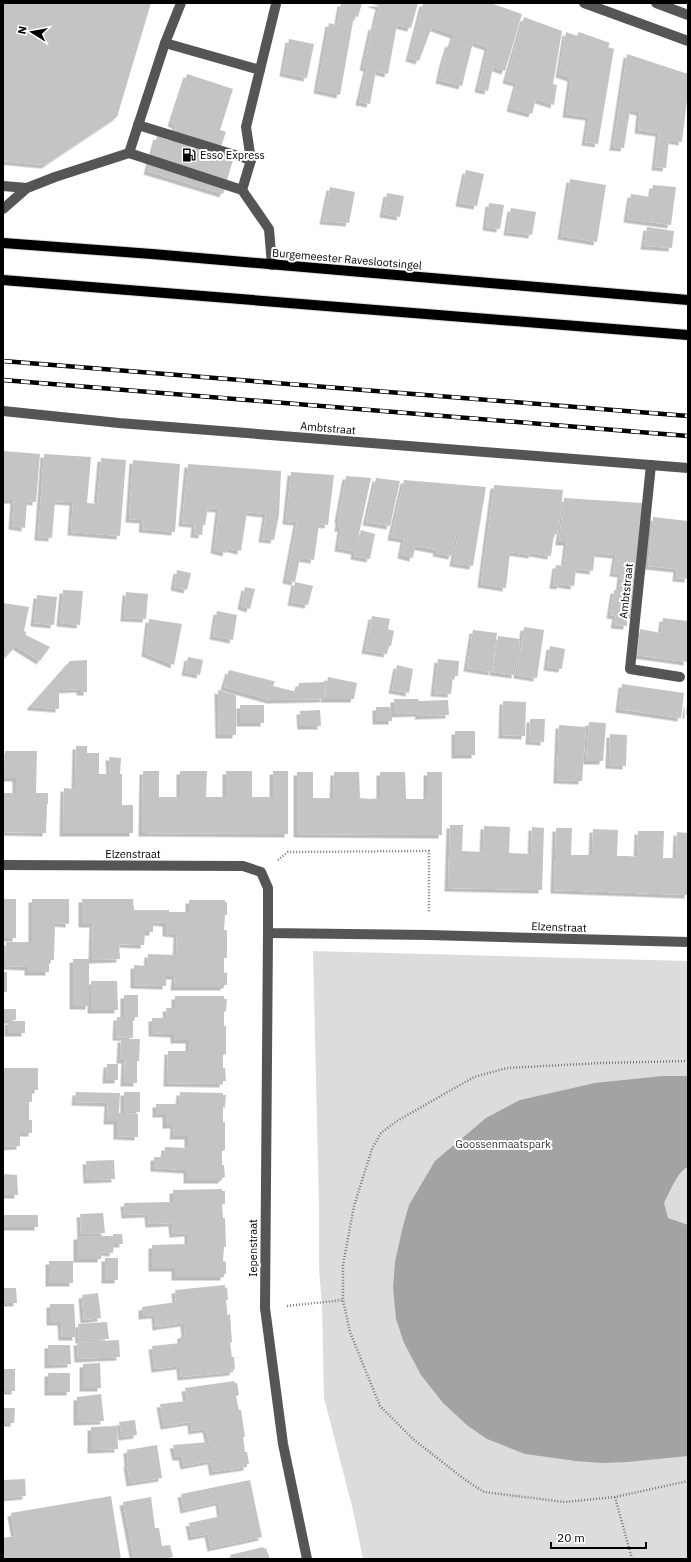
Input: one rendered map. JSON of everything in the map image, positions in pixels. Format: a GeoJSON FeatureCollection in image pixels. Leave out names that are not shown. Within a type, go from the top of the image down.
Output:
{"type":"FeatureCollection","features":[{"type":"Feature","properties":{"kind":"main road","name":"Burgemeester Raveslootsingel"},"geometry":{"type":"LineString","coordinates":[[3,243],[688,300]]}},
{"type":"Feature","properties":{"kind":"main road"},"geometry":{"type":"LineString","coordinates":[[3,280],[688,336]]}},
{"type":"Feature","properties":{"kind":"street"},"geometry":{"type":"LineString","coordinates":[[129,153],[165,42],[181,3]]}},
{"type":"Feature","properties":{"kind":"street"},"geometry":{"type":"LineString","coordinates":[[584,3],[688,42]]}},
{"type":"Feature","properties":{"kind":"street"},"geometry":{"type":"LineString","coordinates":[[656,3],[688,15]]}},
{"type":"Feature","properties":{"kind":"street"},"geometry":{"type":"LineString","coordinates":[[242,190],[251,160],[246,127],[276,4]]}},
{"type":"Feature","properties":{"kind":"street"},"geometry":{"type":"LineString","coordinates":[[165,42],[260,70]]}},
{"type":"Feature","properties":{"kind":"street"},"geometry":{"type":"LineString","coordinates":[[138,125],[251,160]]}},
{"type":"Feature","properties":{"kind":"street"},"geometry":{"type":"LineString","coordinates":[[3,209],[27,188],[55,176],[129,153],[242,190],[269,229],[272,265]]}},
{"type":"Feature","properties":{"kind":"street"},"geometry":{"type":"LineString","coordinates":[[3,186],[27,188]]}},
{"type":"Feature","properties":{"kind":"street","name":"Ambtstraat"},"geometry":{"type":"LineString","coordinates":[[3,410],[127,424],[688,468]]}},
{"type":"Feature","properties":{"kind":"street","name":"Ambtstraat"},"geometry":{"type":"LineString","coordinates":[[651,465],[630,669],[680,677]]}},
{"type":"Feature","properties":{"kind":"street","name":"Elzenstraat"},"geometry":{"type":"LineString","coordinates":[[3,864],[243,866],[261,872]]}},
{"type":"Feature","properties":{"kind":"street"},"geometry":{"type":"LineString","coordinates":[[261,872],[268,888],[268,933]]}},
{"type":"Feature","properties":{"kind":"street","name":"Elzenstraat"},"geometry":{"type":"LineString","coordinates":[[268,933],[429,935],[688,942]]}},
{"type":"Feature","properties":{"kind":"street","name":"Iepenstraat"},"geometry":{"type":"LineString","coordinates":[[268,933],[265,1308],[284,1444],[307,1559]]}},
{"type":"Feature","properties":{"kind":"path"},"geometry":{"type":"LineString","coordinates":[[261,872],[288,852],[429,851],[429,935]]}},
{"type":"Feature","properties":{"kind":"path"},"geometry":{"type":"LineString","coordinates":[[688,1061],[594,1063],[507,1068],[474,1077],[397,1121],[381,1133],[372,1149],[354,1206],[343,1266],[343,1300],[350,1332],[380,1406],[413,1439],[464,1479],[484,1492],[565,1502],[615,1497],[688,1481]]}},
{"type":"Feature","properties":{"kind":"path"},"geometry":{"type":"LineString","coordinates":[[265,1308],[343,1300]]}},
{"type":"Feature","properties":{"kind":"path"},"geometry":{"type":"LineString","coordinates":[[615,1497],[632,1559]]}},
{"type":"Feature","properties":{"kind":"green space","name":"Goossenmaatspark"},"geometry":{"type":"Polygon","coordinates":[[[313,951],[688,961],[688,1559],[363,1559],[353,1510],[324,1398],[322,1305],[319,1270],[319,1206],[313,951]]]}},
{"type":"Feature","properties":{"kind":"shaded area"},"geometry":{"type":"Polygon","coordinates":[[[662,1076],[688,1076],[688,1167],[684,1169],[677,1177],[664,1203],[668,1218],[688,1225],[688,1456],[627,1462],[602,1463],[576,1461],[525,1454],[487,1439],[468,1426],[443,1403],[421,1375],[404,1343],[396,1319],[393,1288],[395,1262],[409,1205],[435,1161],[486,1118],[520,1100],[595,1083],[662,1076]]]}},
{"type":"Feature","properties":{"kind":"building"},"geometry":{"type":"Polygon","coordinates":[[[3,3],[151,3],[117,117],[45,165],[3,161],[3,3]]]}},
{"type":"Feature","properties":{"kind":"building"},"geometry":{"type":"Polygon","coordinates":[[[341,3],[362,3],[358,17],[354,16],[340,95],[317,90],[329,23],[337,25],[341,3]]]}},
{"type":"Feature","properties":{"kind":"building"},"geometry":{"type":"Polygon","coordinates":[[[370,3],[418,3],[411,28],[397,25],[388,74],[376,71],[370,104],[359,102],[367,68],[363,67],[372,26],[374,27],[379,6],[370,3]]]}},
{"type":"Feature","properties":{"kind":"building"},"geometry":{"type":"Polygon","coordinates":[[[423,3],[490,3],[522,14],[505,71],[493,67],[488,91],[478,89],[488,47],[473,42],[462,86],[439,80],[449,43],[451,44],[454,35],[432,27],[419,61],[409,58],[423,3]]]}},
{"type":"Feature","properties":{"kind":"building"},"geometry":{"type":"Polygon","coordinates":[[[524,17],[562,31],[553,84],[557,85],[554,105],[536,99],[532,114],[510,108],[517,83],[506,80],[524,17]]]}},
{"type":"Feature","properties":{"kind":"building"},"geometry":{"type":"Polygon","coordinates":[[[566,32],[577,36],[579,32],[610,43],[608,47],[614,49],[598,144],[585,142],[589,117],[566,114],[571,78],[559,74],[566,32]]]}},
{"type":"Feature","properties":{"kind":"building"},"geometry":{"type":"Polygon","coordinates":[[[289,39],[314,44],[307,78],[283,73],[289,39]]]}},
{"type":"Feature","properties":{"kind":"building"},"geometry":{"type":"Polygon","coordinates":[[[627,54],[688,74],[688,92],[682,142],[669,140],[666,168],[655,167],[659,133],[638,130],[640,112],[630,110],[624,148],[613,147],[627,54]]]}},
{"type":"Feature","properties":{"kind":"building"},"geometry":{"type":"Polygon","coordinates":[[[187,74],[233,89],[220,130],[226,132],[218,155],[233,160],[223,194],[147,171],[157,136],[171,141],[176,125],[171,123],[187,74]]]}},
{"type":"Feature","properties":{"kind":"building"},"geometry":{"type":"Polygon","coordinates":[[[466,170],[484,174],[477,206],[459,203],[466,170]]]}},
{"type":"Feature","properties":{"kind":"building"},"geometry":{"type":"Polygon","coordinates":[[[570,179],[606,185],[597,242],[561,236],[570,179]]]}},
{"type":"Feature","properties":{"kind":"building"},"geometry":{"type":"Polygon","coordinates":[[[653,185],[676,187],[671,225],[627,219],[631,194],[651,197],[653,185]]]}},
{"type":"Feature","properties":{"kind":"building"},"geometry":{"type":"Polygon","coordinates":[[[330,187],[355,192],[349,223],[323,221],[330,187]]]}},
{"type":"Feature","properties":{"kind":"building"},"geometry":{"type":"Polygon","coordinates":[[[387,193],[404,196],[400,217],[383,214],[387,193]]]}},
{"type":"Feature","properties":{"kind":"building"},"geometry":{"type":"Polygon","coordinates":[[[489,203],[504,205],[500,229],[486,227],[489,203]]]}},
{"type":"Feature","properties":{"kind":"building"},"geometry":{"type":"Polygon","coordinates":[[[511,208],[536,212],[532,235],[507,232],[511,208]]]}},
{"type":"Feature","properties":{"kind":"building"},"geometry":{"type":"Polygon","coordinates":[[[647,227],[674,231],[672,248],[644,246],[647,227]]]}},
{"type":"Feature","properties":{"kind":"building"},"geometry":{"type":"Polygon","coordinates":[[[3,451],[40,454],[36,502],[27,501],[25,528],[12,526],[14,500],[3,500],[3,451]]]}},
{"type":"Feature","properties":{"kind":"building"},"geometry":{"type":"Polygon","coordinates":[[[44,454],[91,457],[87,503],[97,504],[101,458],[126,460],[120,536],[71,532],[73,502],[55,501],[52,538],[38,537],[44,454]]]}},
{"type":"Feature","properties":{"kind":"building"},"geometry":{"type":"Polygon","coordinates":[[[133,460],[180,464],[175,532],[142,529],[143,520],[129,519],[133,460]]]}},
{"type":"Feature","properties":{"kind":"building"},"geometry":{"type":"Polygon","coordinates":[[[188,464],[281,471],[279,515],[274,540],[262,539],[266,514],[247,512],[241,551],[227,548],[226,553],[214,550],[219,509],[208,508],[202,535],[194,534],[195,524],[182,523],[188,464]]]}},
{"type":"Feature","properties":{"kind":"building"},"geometry":{"type":"Polygon","coordinates":[[[291,472],[334,475],[328,525],[319,524],[314,560],[300,558],[295,582],[286,580],[297,522],[286,521],[291,472]]]}},
{"type":"Feature","properties":{"kind":"building"},"geometry":{"type":"Polygon","coordinates":[[[346,476],[371,478],[356,548],[361,530],[375,534],[370,559],[354,556],[355,551],[338,548],[341,528],[338,528],[338,519],[346,476]]]}},
{"type":"Feature","properties":{"kind":"building"},"geometry":{"type":"Polygon","coordinates":[[[376,478],[400,481],[390,526],[366,522],[376,478]]]}},
{"type":"Feature","properties":{"kind":"building"},"geometry":{"type":"Polygon","coordinates":[[[404,480],[486,487],[473,566],[453,563],[459,528],[457,528],[452,556],[436,553],[437,550],[415,546],[413,558],[401,555],[404,539],[391,537],[404,480]]]}},
{"type":"Feature","properties":{"kind":"building"},"geometry":{"type":"Polygon","coordinates":[[[494,485],[563,490],[558,534],[554,534],[551,556],[510,552],[506,588],[481,584],[494,485]]]}},
{"type":"Feature","properties":{"kind":"building"},"geometry":{"type":"Polygon","coordinates":[[[564,498],[643,503],[630,619],[627,618],[627,626],[614,625],[616,616],[610,615],[614,590],[619,591],[621,574],[613,573],[616,555],[595,553],[593,571],[576,569],[574,586],[560,584],[560,586],[553,585],[556,565],[564,566],[567,542],[559,542],[564,498]]]}},
{"type":"Feature","properties":{"kind":"building"},"geometry":{"type":"Polygon","coordinates":[[[653,517],[688,521],[688,579],[676,578],[677,569],[648,566],[653,517]]]}},
{"type":"Feature","properties":{"kind":"building"},"geometry":{"type":"Polygon","coordinates":[[[177,570],[191,573],[187,590],[174,587],[177,570]]]}},
{"type":"Feature","properties":{"kind":"building"},"geometry":{"type":"Polygon","coordinates":[[[295,582],[313,586],[308,605],[291,602],[295,582]]]}},
{"type":"Feature","properties":{"kind":"building"},"geometry":{"type":"Polygon","coordinates":[[[245,587],[255,589],[250,609],[241,606],[245,587]]]}},
{"type":"Feature","properties":{"kind":"building"},"geometry":{"type":"Polygon","coordinates":[[[63,590],[83,591],[80,625],[60,623],[63,590]]]}},
{"type":"Feature","properties":{"kind":"building"},"geometry":{"type":"Polygon","coordinates":[[[126,592],[148,594],[146,619],[124,618],[126,592]]]}},
{"type":"Feature","properties":{"kind":"building"},"geometry":{"type":"Polygon","coordinates":[[[37,595],[57,597],[54,625],[34,623],[37,595]]]}},
{"type":"Feature","properties":{"kind":"building"},"geometry":{"type":"Polygon","coordinates":[[[3,603],[29,607],[24,631],[26,632],[26,635],[50,647],[40,661],[16,646],[3,660],[3,603]]]}},
{"type":"Feature","properties":{"kind":"building"},"geometry":{"type":"Polygon","coordinates":[[[217,611],[237,615],[233,640],[213,636],[217,611]]]}},
{"type":"Feature","properties":{"kind":"building"},"geometry":{"type":"Polygon","coordinates":[[[372,616],[390,619],[388,629],[394,631],[391,646],[389,646],[387,654],[365,650],[372,616]]]}},
{"type":"Feature","properties":{"kind":"building"},"geometry":{"type":"Polygon","coordinates":[[[663,618],[688,621],[687,662],[637,655],[640,629],[661,633],[663,618]]]}},
{"type":"Feature","properties":{"kind":"building"},"geometry":{"type":"Polygon","coordinates":[[[149,619],[182,624],[174,665],[145,653],[149,619]]]}},
{"type":"Feature","properties":{"kind":"building"},"geometry":{"type":"Polygon","coordinates":[[[524,627],[544,630],[537,678],[517,675],[524,627]]]}},
{"type":"Feature","properties":{"kind":"building"},"geometry":{"type":"Polygon","coordinates":[[[473,630],[497,633],[492,672],[467,668],[473,630]]]}},
{"type":"Feature","properties":{"kind":"building"},"geometry":{"type":"Polygon","coordinates":[[[498,636],[520,639],[515,675],[493,672],[498,636]]]}},
{"type":"Feature","properties":{"kind":"building"},"geometry":{"type":"Polygon","coordinates":[[[550,646],[565,649],[562,669],[547,667],[550,646]]]}},
{"type":"Feature","properties":{"kind":"building"},"geometry":{"type":"Polygon","coordinates":[[[188,657],[203,660],[200,675],[185,672],[188,657]]]}},
{"type":"Feature","properties":{"kind":"building"},"geometry":{"type":"Polygon","coordinates":[[[438,659],[459,661],[458,676],[453,676],[451,694],[434,693],[438,659]]]}},
{"type":"Feature","properties":{"kind":"building"},"geometry":{"type":"Polygon","coordinates":[[[87,660],[87,692],[80,692],[80,689],[59,690],[59,709],[31,707],[31,705],[70,661],[87,660]]]}},
{"type":"Feature","properties":{"kind":"building"},"geometry":{"type":"Polygon","coordinates":[[[397,665],[413,669],[409,693],[392,690],[397,665]]]}},
{"type":"Feature","properties":{"kind":"building"},"geometry":{"type":"Polygon","coordinates":[[[229,670],[275,681],[273,686],[297,692],[299,683],[327,682],[323,699],[270,700],[224,687],[229,670]]]}},
{"type":"Feature","properties":{"kind":"building"},"geometry":{"type":"Polygon","coordinates":[[[328,677],[357,683],[354,699],[324,699],[328,677]]]}},
{"type":"Feature","properties":{"kind":"building"},"geometry":{"type":"Polygon","coordinates":[[[622,684],[684,693],[681,718],[619,709],[622,684]]]}},
{"type":"Feature","properties":{"kind":"building"},"geometry":{"type":"Polygon","coordinates":[[[218,690],[236,695],[236,735],[219,735],[218,690]]]}},
{"type":"Feature","properties":{"kind":"building"},"geometry":{"type":"Polygon","coordinates":[[[394,699],[419,699],[418,701],[448,700],[449,715],[418,716],[419,713],[394,714],[394,699]]]}},
{"type":"Feature","properties":{"kind":"building"},"geometry":{"type":"Polygon","coordinates":[[[503,701],[526,702],[525,736],[502,735],[503,701]]]}},
{"type":"Feature","properties":{"kind":"building"},"geometry":{"type":"Polygon","coordinates":[[[687,704],[688,715],[686,715],[687,704]]]}},
{"type":"Feature","properties":{"kind":"building"},"geometry":{"type":"Polygon","coordinates":[[[240,705],[264,705],[264,723],[240,723],[240,705]]]}},
{"type":"Feature","properties":{"kind":"building"},"geometry":{"type":"Polygon","coordinates":[[[376,707],[392,707],[392,721],[376,721],[376,707]]]}},
{"type":"Feature","properties":{"kind":"building"},"geometry":{"type":"Polygon","coordinates":[[[320,710],[321,726],[301,726],[300,711],[320,710]]]}},
{"type":"Feature","properties":{"kind":"building"},"geometry":{"type":"Polygon","coordinates":[[[530,719],[545,719],[544,742],[529,741],[530,719]]]}},
{"type":"Feature","properties":{"kind":"building"},"geometry":{"type":"Polygon","coordinates":[[[589,722],[606,723],[603,761],[586,761],[589,722]]]}},
{"type":"Feature","properties":{"kind":"building"},"geometry":{"type":"Polygon","coordinates":[[[559,725],[586,727],[582,781],[557,780],[559,725]]]}},
{"type":"Feature","properties":{"kind":"building"},"geometry":{"type":"Polygon","coordinates":[[[455,731],[475,731],[475,755],[455,755],[455,731]]]}},
{"type":"Feature","properties":{"kind":"building"},"geometry":{"type":"Polygon","coordinates":[[[610,734],[627,735],[626,766],[609,765],[610,734]]]}},
{"type":"Feature","properties":{"kind":"building"},"geometry":{"type":"Polygon","coordinates":[[[76,746],[87,746],[87,753],[99,753],[99,774],[110,774],[109,757],[121,758],[120,774],[122,774],[122,805],[133,805],[133,833],[63,833],[64,788],[75,789],[76,746]]]}},
{"type":"Feature","properties":{"kind":"building"},"geometry":{"type":"Polygon","coordinates":[[[5,751],[37,751],[36,793],[48,793],[46,833],[3,832],[3,793],[16,793],[16,778],[4,778],[5,751]]]}},
{"type":"Feature","properties":{"kind":"building"},"geometry":{"type":"Polygon","coordinates":[[[143,771],[159,771],[159,797],[180,797],[180,771],[207,771],[206,797],[226,797],[226,771],[252,771],[252,797],[273,797],[273,771],[288,771],[288,834],[142,833],[143,771]]]}},
{"type":"Feature","properties":{"kind":"building"},"geometry":{"type":"Polygon","coordinates":[[[297,772],[313,772],[313,798],[333,798],[334,772],[359,772],[360,798],[370,799],[380,798],[380,772],[405,772],[406,799],[427,799],[427,772],[442,772],[442,835],[297,834],[297,772]]]}},
{"type":"Feature","properties":{"kind":"building"},"geometry":{"type":"Polygon","coordinates":[[[450,825],[463,825],[462,851],[483,852],[484,826],[510,827],[509,853],[531,854],[532,827],[544,828],[542,890],[448,888],[450,825]]]}},
{"type":"Feature","properties":{"kind":"building"},"geometry":{"type":"Polygon","coordinates":[[[556,828],[572,828],[571,855],[592,855],[593,829],[618,830],[617,856],[637,857],[638,831],[664,831],[663,858],[676,858],[677,832],[688,833],[688,895],[554,890],[556,828]]]}},
{"type":"Feature","properties":{"kind":"building"},"geometry":{"type":"Polygon","coordinates":[[[3,899],[16,899],[16,938],[3,938],[3,899]]]}},
{"type":"Feature","properties":{"kind":"building"},"geometry":{"type":"Polygon","coordinates":[[[32,899],[69,899],[69,924],[55,923],[54,960],[49,960],[49,972],[28,972],[28,967],[5,966],[6,942],[32,942],[32,899]]]}},
{"type":"Feature","properties":{"kind":"building"},"geometry":{"type":"Polygon","coordinates":[[[82,899],[133,899],[134,910],[169,910],[169,912],[189,912],[189,900],[225,900],[225,902],[227,902],[227,915],[225,915],[224,930],[227,930],[227,958],[224,958],[224,973],[227,972],[227,985],[224,985],[224,987],[174,987],[175,976],[166,976],[166,986],[134,985],[134,965],[147,966],[148,954],[176,955],[177,934],[166,933],[166,923],[153,922],[153,932],[145,932],[144,945],[119,944],[120,959],[92,960],[93,924],[82,924],[82,899]]]}},
{"type":"Feature","properties":{"kind":"building"},"geometry":{"type":"Polygon","coordinates":[[[73,959],[89,959],[89,1006],[73,1006],[73,959]]]}},
{"type":"Feature","properties":{"kind":"building"},"geometry":{"type":"Polygon","coordinates":[[[3,972],[7,972],[7,992],[3,992],[3,972]]]}},
{"type":"Feature","properties":{"kind":"building"},"geometry":{"type":"Polygon","coordinates":[[[91,981],[117,981],[118,1010],[91,1010],[91,981]]]}},
{"type":"Feature","properties":{"kind":"building"},"geometry":{"type":"Polygon","coordinates":[[[124,995],[138,995],[138,1017],[133,1017],[133,1038],[116,1037],[117,1017],[124,1017],[124,995]]]}},
{"type":"Feature","properties":{"kind":"building"},"geometry":{"type":"Polygon","coordinates":[[[175,996],[224,996],[224,999],[227,999],[226,1011],[224,1012],[224,1026],[226,1026],[226,1054],[223,1055],[223,1068],[225,1068],[226,1081],[223,1081],[223,1084],[167,1083],[168,1051],[189,1051],[189,1040],[174,1040],[174,1034],[152,1033],[152,1018],[167,1018],[166,1008],[175,1008],[175,996]]]}},
{"type":"Feature","properties":{"kind":"building"},"geometry":{"type":"Polygon","coordinates":[[[3,1009],[16,1009],[16,1020],[3,1020],[3,1009]]]}},
{"type":"Feature","properties":{"kind":"building"},"geometry":{"type":"Polygon","coordinates":[[[8,1021],[25,1021],[25,1033],[8,1033],[8,1021]]]}},
{"type":"Feature","properties":{"kind":"building"},"geometry":{"type":"Polygon","coordinates":[[[121,1039],[140,1039],[139,1061],[137,1061],[137,1083],[124,1083],[125,1060],[120,1060],[121,1039]]]}},
{"type":"Feature","properties":{"kind":"building"},"geometry":{"type":"Polygon","coordinates":[[[107,1064],[118,1064],[118,1080],[106,1080],[107,1064]]]}},
{"type":"Feature","properties":{"kind":"building"},"geometry":{"type":"Polygon","coordinates":[[[3,1068],[38,1068],[38,1090],[32,1090],[32,1102],[29,1102],[29,1120],[32,1120],[32,1133],[20,1133],[20,1146],[3,1147],[3,1068]]]}},
{"type":"Feature","properties":{"kind":"building"},"geometry":{"type":"Polygon","coordinates":[[[76,1092],[120,1093],[119,1113],[138,1114],[138,1137],[117,1136],[117,1121],[107,1121],[108,1103],[75,1102],[76,1092]]]}},
{"type":"Feature","properties":{"kind":"building"},"geometry":{"type":"Polygon","coordinates":[[[124,1092],[140,1092],[140,1112],[124,1112],[124,1092]]]}},
{"type":"Feature","properties":{"kind":"building"},"geometry":{"type":"Polygon","coordinates":[[[180,1092],[223,1093],[223,1095],[226,1095],[225,1108],[223,1107],[223,1122],[225,1122],[225,1150],[222,1151],[222,1165],[224,1165],[225,1177],[222,1178],[222,1180],[187,1180],[187,1170],[154,1168],[154,1157],[164,1157],[165,1147],[188,1148],[188,1136],[173,1136],[174,1125],[166,1125],[166,1114],[156,1114],[156,1104],[179,1104],[180,1092]]]}},
{"type":"Feature","properties":{"kind":"building"},"geometry":{"type":"Polygon","coordinates":[[[114,1160],[115,1179],[87,1180],[86,1161],[114,1160]]]}},
{"type":"Feature","properties":{"kind":"building"},"geometry":{"type":"Polygon","coordinates":[[[3,1174],[17,1175],[18,1195],[3,1195],[3,1174]]]}},
{"type":"Feature","properties":{"kind":"building"},"geometry":{"type":"Polygon","coordinates":[[[222,1189],[222,1191],[225,1191],[225,1204],[222,1204],[223,1218],[225,1218],[226,1247],[224,1247],[223,1261],[226,1262],[226,1274],[224,1274],[224,1277],[175,1277],[175,1268],[152,1268],[152,1245],[188,1244],[188,1233],[173,1234],[172,1223],[149,1224],[148,1214],[125,1215],[124,1203],[173,1202],[173,1190],[222,1189]]]}},
{"type":"Feature","properties":{"kind":"building"},"geometry":{"type":"Polygon","coordinates":[[[103,1213],[105,1233],[81,1234],[80,1214],[103,1213]]]}},
{"type":"Feature","properties":{"kind":"building"},"geometry":{"type":"Polygon","coordinates":[[[3,1215],[38,1215],[38,1227],[3,1227],[3,1215]]]}},
{"type":"Feature","properties":{"kind":"building"},"geometry":{"type":"Polygon","coordinates":[[[113,1234],[122,1234],[123,1244],[114,1244],[113,1253],[102,1252],[101,1259],[77,1259],[77,1236],[113,1236],[113,1234]]]}},
{"type":"Feature","properties":{"kind":"building"},"geometry":{"type":"Polygon","coordinates":[[[105,1258],[118,1258],[118,1280],[105,1280],[105,1258]]]}},
{"type":"Feature","properties":{"kind":"building"},"geometry":{"type":"Polygon","coordinates":[[[49,1261],[73,1261],[73,1283],[49,1283],[49,1261]]]}},
{"type":"Feature","properties":{"kind":"building"},"geometry":{"type":"Polygon","coordinates":[[[225,1285],[225,1288],[227,1287],[228,1300],[226,1300],[227,1315],[230,1314],[232,1342],[230,1343],[232,1357],[234,1357],[235,1369],[233,1372],[181,1377],[180,1366],[155,1369],[152,1346],[181,1343],[181,1335],[184,1335],[185,1333],[184,1323],[156,1327],[155,1315],[142,1316],[142,1307],[176,1302],[175,1290],[225,1285]]]}},
{"type":"Feature","properties":{"kind":"building"},"geometry":{"type":"Polygon","coordinates":[[[3,1288],[16,1288],[17,1303],[3,1303],[3,1288]]]}},
{"type":"Feature","properties":{"kind":"building"},"geometry":{"type":"Polygon","coordinates":[[[98,1293],[101,1318],[84,1320],[82,1295],[98,1293]]]}},
{"type":"Feature","properties":{"kind":"building"},"geometry":{"type":"Polygon","coordinates":[[[50,1304],[74,1304],[76,1337],[62,1337],[61,1322],[50,1322],[50,1304]]]}},
{"type":"Feature","properties":{"kind":"building"},"geometry":{"type":"Polygon","coordinates":[[[107,1322],[109,1339],[79,1340],[78,1324],[107,1322]]]}},
{"type":"Feature","properties":{"kind":"building"},"geometry":{"type":"Polygon","coordinates":[[[119,1340],[120,1357],[78,1359],[77,1342],[119,1340]]]}},
{"type":"Feature","properties":{"kind":"building"},"geometry":{"type":"Polygon","coordinates":[[[48,1345],[70,1345],[71,1364],[48,1365],[48,1345]]]}},
{"type":"Feature","properties":{"kind":"building"},"geometry":{"type":"Polygon","coordinates":[[[100,1363],[101,1388],[83,1388],[83,1364],[100,1363]]]}},
{"type":"Feature","properties":{"kind":"building"},"geometry":{"type":"Polygon","coordinates":[[[3,1369],[15,1369],[15,1391],[3,1391],[3,1369]]]}},
{"type":"Feature","properties":{"kind":"building"},"geometry":{"type":"Polygon","coordinates":[[[48,1373],[70,1373],[70,1392],[48,1392],[48,1373]]]}},
{"type":"Feature","properties":{"kind":"building"},"geometry":{"type":"Polygon","coordinates":[[[234,1381],[237,1383],[239,1395],[236,1396],[239,1410],[241,1410],[245,1437],[243,1437],[245,1452],[247,1452],[249,1464],[247,1464],[247,1467],[213,1472],[211,1461],[184,1466],[182,1457],[176,1457],[173,1445],[209,1442],[206,1429],[192,1431],[191,1422],[164,1426],[160,1404],[187,1401],[185,1388],[234,1381]]]}},
{"type":"Feature","properties":{"kind":"building"},"geometry":{"type":"Polygon","coordinates":[[[101,1394],[104,1421],[77,1422],[77,1397],[101,1394]]]}},
{"type":"Feature","properties":{"kind":"building"},"geometry":{"type":"Polygon","coordinates":[[[3,1408],[15,1408],[14,1423],[3,1423],[3,1408]]]}},
{"type":"Feature","properties":{"kind":"building"},"geometry":{"type":"Polygon","coordinates":[[[135,1420],[137,1435],[122,1437],[119,1422],[135,1420]]]}},
{"type":"Feature","properties":{"kind":"building"},"geometry":{"type":"Polygon","coordinates":[[[117,1426],[118,1449],[91,1450],[91,1427],[117,1426]]]}},
{"type":"Feature","properties":{"kind":"building"},"geometry":{"type":"Polygon","coordinates":[[[157,1445],[162,1478],[130,1483],[127,1464],[127,1450],[157,1445]]]}},
{"type":"Feature","properties":{"kind":"building"},"geometry":{"type":"Polygon","coordinates":[[[25,1479],[26,1496],[3,1498],[3,1480],[25,1479]]]}},
{"type":"Feature","properties":{"kind":"building"},"geometry":{"type":"Polygon","coordinates":[[[250,1480],[262,1537],[211,1548],[208,1534],[192,1537],[189,1523],[221,1516],[219,1502],[184,1510],[181,1494],[250,1480]]]}},
{"type":"Feature","properties":{"kind":"building"},"geometry":{"type":"Polygon","coordinates":[[[111,1496],[121,1559],[3,1559],[3,1538],[15,1536],[11,1513],[111,1496]]]}},
{"type":"Feature","properties":{"kind":"building"},"geometry":{"type":"Polygon","coordinates":[[[151,1497],[155,1528],[159,1528],[162,1546],[170,1545],[173,1557],[165,1559],[134,1559],[123,1502],[151,1497]]]}},
{"type":"Feature","properties":{"kind":"building"},"geometry":{"type":"Polygon","coordinates":[[[263,1547],[264,1549],[266,1548],[270,1559],[231,1559],[230,1555],[263,1547]]]}},
{"type":"Feature","properties":{"kind":"railway"},"geometry":{"type":"LineString","coordinates":[[3,361],[688,416]]}},
{"type":"Feature","properties":{"kind":"railway"},"geometry":{"type":"LineString","coordinates":[[3,380],[688,436]]}},
{"type":"Feature","properties":{"kind":"place","name":"Esso Express"},"geometry":{"type":"Point","coordinates":[189,155]}}]}
